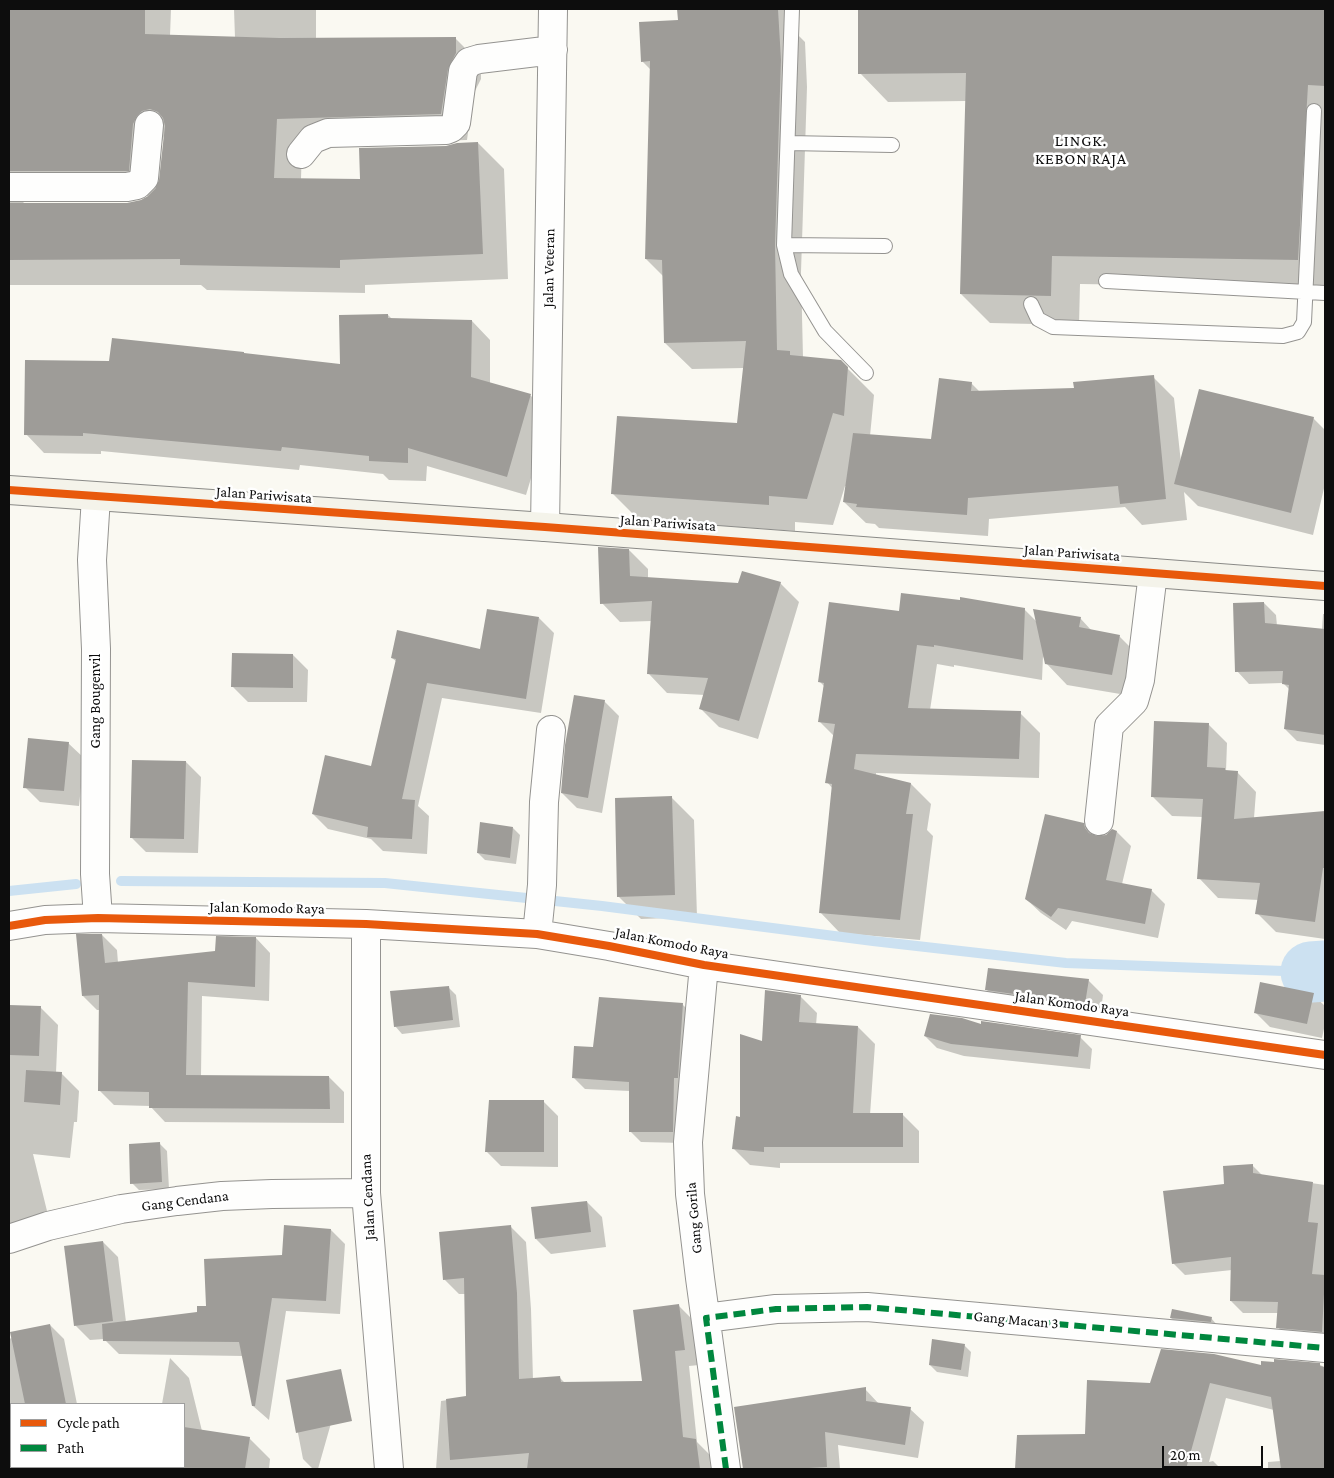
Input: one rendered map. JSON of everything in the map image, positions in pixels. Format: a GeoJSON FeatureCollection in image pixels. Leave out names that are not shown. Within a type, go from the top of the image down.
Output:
{"type":"FeatureCollection","features":[{"type":"Feature","properties":{"kind":"street","name":"Jalan Veteran"},"geometry":{"type":"LineString","coordinates":[[545,527],[553,9]]}},
{"type":"Feature","properties":{"kind":"street"},"geometry":{"type":"LineString","coordinates":[[301,154],[313,139],[328,133],[446,130],[451,128],[456,123],[463,71],[469,62],[553,50]]}},
{"type":"Feature","properties":{"kind":"street"},"geometry":{"type":"LineString","coordinates":[[9,187],[127,187],[137,185],[144,178],[150,125]]}},
{"type":"Feature","properties":{"kind":"street","name":"Jalan Pariwisata"},"geometry":{"type":"LineString","coordinates":[[9,490],[545,527],[1325,586]]}},
{"type":"Feature","properties":{"kind":"street","name":"Gang Bougenvil"},"geometry":{"type":"LineString","coordinates":[[96,497],[92,560],[96,649],[95,874],[98,912]]}},
{"type":"Feature","properties":{"kind":"street"},"geometry":{"type":"LineString","coordinates":[[1099,821],[1109,726],[1134,701],[1138,687],[1153,573]]}},
{"type":"Feature","properties":{"kind":"street"},"geometry":{"type":"LineString","coordinates":[[540,910],[544,802],[551,730]]}},
{"type":"Feature","properties":{"kind":"street","name":"Jalan Komodo Raya"},"geometry":{"type":"LineString","coordinates":[[9,926],[98,912],[366,924],[540,910],[609,946],[704,965],[1325,1055]]}},
{"type":"Feature","properties":{"kind":"street","name":"Jalan Cendana"},"geometry":{"type":"LineString","coordinates":[[366,924],[366,1193],[389,1469]]}},
{"type":"Feature","properties":{"kind":"street","name":"Gang Gorila"},"geometry":{"type":"LineString","coordinates":[[704,965],[688,1142],[690,1194],[726,1469]]}},
{"type":"Feature","properties":{"kind":"street","name":"Gang Cendana"},"geometry":{"type":"LineString","coordinates":[[9,1239],[48,1226],[121,1209],[177,1201],[222,1196],[366,1193]]}},
{"type":"Feature","properties":{"kind":"street","name":"Gang Macan 3"},"geometry":{"type":"LineString","coordinates":[[706,1318],[776,1309],[867,1307],[1325,1348]]}},
{"type":"Feature","properties":{"kind":"lane"},"geometry":{"type":"LineString","coordinates":[[792,9],[784,245],[791,274],[821,325],[866,374]]}},
{"type":"Feature","properties":{"kind":"lane"},"geometry":{"type":"LineString","coordinates":[[1031,304],[1038,319],[1053,327],[1283,336],[1298,332],[1304,322],[1314,111]]}},
{"type":"Feature","properties":{"kind":"lane"},"geometry":{"type":"LineString","coordinates":[[788,143],[892,145]]}},
{"type":"Feature","properties":{"kind":"lane"},"geometry":{"type":"LineString","coordinates":[[784,245],[885,246]]}},
{"type":"Feature","properties":{"kind":"lane"},"geometry":{"type":"LineString","coordinates":[[1106,281],[1325,293]]}},
{"type":"Feature","properties":{"kind":"building"},"geometry":{"type":"Polygon","coordinates":[[[9,9],[145,9],[145,34],[280,38],[456,37],[456,53],[448,69],[441,114],[277,119],[274,178],[360,179],[359,148],[446,146],[457,143],[478,142],[483,254],[340,260],[340,268],[180,265],[180,259],[9,260],[9,203],[127,203],[141,200],[155,189],[159,180],[165,126],[163,118],[158,112],[150,109],[142,111],[137,116],[133,124],[129,171],[9,171],[9,9]]]}},
{"type":"Feature","properties":{"kind":"building"},"geometry":{"type":"Polygon","coordinates":[[[677,9],[778,9],[781,60],[775,245],[777,350],[790,351],[790,355],[841,360],[848,367],[844,416],[833,413],[807,499],[769,496],[769,505],[611,494],[617,416],[737,423],[746,341],[664,343],[662,260],[645,259],[650,61],[641,62],[639,22],[678,20],[677,9]]]}},
{"type":"Feature","properties":{"kind":"building"},"geometry":{"type":"Polygon","coordinates":[[[858,9],[1325,9],[1325,86],[1308,85],[1298,260],[1052,256],[1051,296],[960,294],[966,73],[858,74],[858,9]]]}},
{"type":"Feature","properties":{"kind":"building"},"geometry":{"type":"Polygon","coordinates":[[[388,314],[388,318],[472,320],[471,377],[531,394],[507,477],[408,448],[408,463],[369,461],[369,456],[282,447],[281,451],[83,433],[83,436],[24,435],[25,360],[109,361],[112,338],[340,364],[339,315],[388,314]]]}},
{"type":"Feature","properties":{"kind":"building"},"geometry":{"type":"Polygon","coordinates":[[[1154,375],[1166,499],[1120,504],[1118,486],[968,498],[967,515],[856,507],[857,504],[843,502],[853,433],[931,439],[939,378],[972,382],[971,391],[1074,388],[1073,382],[1154,375]]]}},
{"type":"Feature","properties":{"kind":"building"},"geometry":{"type":"Polygon","coordinates":[[[1199,389],[1314,417],[1291,513],[1174,484],[1199,389]]]}},
{"type":"Feature","properties":{"kind":"building"},"geometry":{"type":"Polygon","coordinates":[[[598,547],[629,549],[630,576],[738,583],[742,571],[781,582],[739,721],[699,709],[708,678],[647,674],[652,601],[600,604],[598,547]]]}},
{"type":"Feature","properties":{"kind":"building"},"geometry":{"type":"Polygon","coordinates":[[[901,593],[960,600],[960,597],[1025,608],[1023,660],[934,645],[934,647],[917,645],[908,708],[1021,711],[1019,759],[856,754],[854,769],[911,783],[906,814],[913,814],[900,920],[819,913],[832,784],[825,783],[835,724],[818,722],[824,683],[818,682],[829,602],[899,611],[901,593]]]}},
{"type":"Feature","properties":{"kind":"building"},"geometry":{"type":"Polygon","coordinates":[[[1264,602],[1265,623],[1325,629],[1325,735],[1284,729],[1289,685],[1282,684],[1283,671],[1235,672],[1233,603],[1264,602]]]}},
{"type":"Feature","properties":{"kind":"building"},"geometry":{"type":"Polygon","coordinates":[[[487,609],[539,617],[526,699],[427,683],[402,799],[415,800],[412,839],[367,837],[368,827],[312,814],[325,755],[371,766],[396,659],[391,658],[397,630],[480,649],[487,609]]]}},
{"type":"Feature","properties":{"kind":"building"},"geometry":{"type":"Polygon","coordinates":[[[1033,609],[1081,617],[1079,627],[1120,635],[1112,675],[1045,664],[1033,609]]]}},
{"type":"Feature","properties":{"kind":"building"},"geometry":{"type":"Polygon","coordinates":[[[232,653],[293,654],[293,688],[231,687],[232,653]]]}},
{"type":"Feature","properties":{"kind":"building"},"geometry":{"type":"Polygon","coordinates":[[[574,695],[605,700],[588,798],[561,793],[565,745],[574,695]]]}},
{"type":"Feature","properties":{"kind":"building"},"geometry":{"type":"Polygon","coordinates":[[[1154,721],[1209,723],[1207,767],[1238,771],[1234,819],[1325,811],[1325,868],[1323,868],[1315,922],[1255,914],[1260,883],[1197,879],[1203,799],[1151,797],[1154,721]]]}},
{"type":"Feature","properties":{"kind":"building"},"geometry":{"type":"Polygon","coordinates":[[[28,738],[69,742],[64,791],[23,788],[28,738]]]}},
{"type":"Feature","properties":{"kind":"building"},"geometry":{"type":"Polygon","coordinates":[[[132,760],[186,761],[184,839],[130,838],[132,760]]]}},
{"type":"Feature","properties":{"kind":"building"},"geometry":{"type":"Polygon","coordinates":[[[672,796],[675,895],[617,897],[615,798],[672,796]]]}},
{"type":"Feature","properties":{"kind":"building"},"geometry":{"type":"Polygon","coordinates":[[[1045,814],[1084,823],[1089,833],[1097,836],[1106,835],[1112,829],[1117,831],[1106,880],[1152,889],[1145,924],[1058,908],[1051,917],[1025,899],[1045,814]]]}},
{"type":"Feature","properties":{"kind":"building"},"geometry":{"type":"Polygon","coordinates":[[[480,822],[513,827],[510,858],[477,853],[480,822]]]}},
{"type":"Feature","properties":{"kind":"building"},"geometry":{"type":"Polygon","coordinates":[[[76,934],[102,934],[105,963],[215,951],[216,936],[256,937],[255,987],[188,982],[186,1075],[329,1076],[330,1109],[149,1108],[149,1092],[98,1091],[99,995],[82,996],[76,934]]]}},
{"type":"Feature","properties":{"kind":"building"},"geometry":{"type":"Polygon","coordinates":[[[988,968],[1089,979],[1085,1004],[985,990],[988,968]]]}},
{"type":"Feature","properties":{"kind":"building"},"geometry":{"type":"Polygon","coordinates":[[[1260,982],[1314,993],[1307,1024],[1254,1013],[1260,982]]]}},
{"type":"Feature","properties":{"kind":"building"},"geometry":{"type":"Polygon","coordinates":[[[449,986],[453,1020],[394,1027],[390,991],[449,986]]]}},
{"type":"Feature","properties":{"kind":"building"},"geometry":{"type":"Polygon","coordinates":[[[765,990],[801,995],[799,1022],[858,1026],[853,1113],[903,1113],[903,1147],[764,1147],[764,1152],[732,1149],[736,1116],[740,1117],[740,1034],[762,1041],[765,990]]]}},
{"type":"Feature","properties":{"kind":"building"},"geometry":{"type":"Polygon","coordinates":[[[599,997],[683,1003],[678,1078],[674,1078],[673,1132],[629,1132],[629,1082],[572,1078],[574,1046],[593,1047],[599,997]]]}},
{"type":"Feature","properties":{"kind":"building"},"geometry":{"type":"Polygon","coordinates":[[[9,1005],[41,1006],[39,1056],[9,1055],[9,1005]]]}},
{"type":"Feature","properties":{"kind":"building"},"geometry":{"type":"Polygon","coordinates":[[[930,1014],[962,1018],[981,1024],[981,1021],[1081,1035],[1078,1057],[951,1044],[924,1036],[930,1014]]]}},
{"type":"Feature","properties":{"kind":"building"},"geometry":{"type":"Polygon","coordinates":[[[26,1070],[62,1072],[60,1105],[24,1102],[26,1070]]]}},
{"type":"Feature","properties":{"kind":"building"},"geometry":{"type":"Polygon","coordinates":[[[489,1100],[544,1100],[544,1152],[485,1152],[489,1100]]]}},
{"type":"Feature","properties":{"kind":"building"},"geometry":{"type":"Polygon","coordinates":[[[160,1142],[162,1182],[130,1184],[129,1144],[160,1142]]]}},
{"type":"Feature","properties":{"kind":"building"},"geometry":{"type":"Polygon","coordinates":[[[1253,1164],[1253,1173],[1313,1182],[1308,1222],[1318,1223],[1312,1274],[1325,1275],[1322,1332],[1276,1328],[1278,1302],[1230,1301],[1231,1257],[1172,1264],[1163,1191],[1224,1184],[1223,1166],[1253,1164]]]}},
{"type":"Feature","properties":{"kind":"building"},"geometry":{"type":"Polygon","coordinates":[[[587,1201],[591,1232],[535,1239],[531,1207],[587,1201]]]}},
{"type":"Feature","properties":{"kind":"building"},"geometry":{"type":"Polygon","coordinates":[[[284,1225],[331,1229],[326,1301],[272,1298],[255,1406],[252,1406],[239,1342],[103,1341],[102,1324],[197,1312],[197,1306],[206,1306],[204,1259],[282,1255],[284,1225]]]}},
{"type":"Feature","properties":{"kind":"building"},"geometry":{"type":"Polygon","coordinates":[[[511,1225],[517,1293],[519,1379],[560,1376],[561,1382],[642,1381],[633,1310],[679,1304],[685,1350],[675,1351],[683,1437],[696,1439],[700,1469],[527,1469],[529,1453],[450,1460],[446,1399],[466,1396],[464,1278],[443,1280],[439,1232],[511,1225]]]}},
{"type":"Feature","properties":{"kind":"building"},"geometry":{"type":"Polygon","coordinates":[[[103,1241],[113,1321],[74,1326],[64,1246],[103,1241]]]}},
{"type":"Feature","properties":{"kind":"building"},"geometry":{"type":"Polygon","coordinates":[[[1172,1309],[1212,1317],[1211,1322],[1170,1318],[1172,1309]]]}},
{"type":"Feature","properties":{"kind":"building"},"geometry":{"type":"Polygon","coordinates":[[[50,1324],[66,1403],[25,1403],[10,1332],[50,1324]]]}},
{"type":"Feature","properties":{"kind":"building"},"geometry":{"type":"Polygon","coordinates":[[[932,1339],[965,1344],[961,1370],[929,1365],[932,1339]]]}},
{"type":"Feature","properties":{"kind":"building"},"geometry":{"type":"Polygon","coordinates":[[[1161,1349],[1214,1354],[1261,1365],[1261,1361],[1274,1362],[1274,1359],[1320,1363],[1320,1366],[1325,1367],[1325,1469],[1281,1469],[1271,1397],[1210,1383],[1186,1469],[1015,1469],[1017,1435],[1085,1434],[1087,1380],[1150,1383],[1161,1349]]]}},
{"type":"Feature","properties":{"kind":"building"},"geometry":{"type":"Polygon","coordinates":[[[341,1369],[352,1421],[296,1433],[286,1380],[341,1369]]]}},
{"type":"Feature","properties":{"kind":"building"},"geometry":{"type":"Polygon","coordinates":[[[866,1387],[866,1401],[911,1407],[905,1445],[825,1432],[827,1467],[743,1469],[734,1407],[866,1387]]]}},
{"type":"Feature","properties":{"kind":"building"},"geometry":{"type":"Polygon","coordinates":[[[185,1427],[250,1437],[245,1469],[184,1469],[185,1427]]]}},
{"type":"Feature","properties":{"kind":"waterway"},"geometry":{"type":"LineString","coordinates":[[121,881],[385,883],[602,906],[873,941],[1066,963],[1311,972]]}},
{"type":"Feature","properties":{"kind":"waterway"},"geometry":{"type":"LineString","coordinates":[[9,891],[76,884]]}},
{"type":"Feature","properties":{"kind":"waterway"},"geometry":{"type":"LineString","coordinates":[[1311,972],[1325,971]]}},
{"type":"Feature","properties":{"kind":"marked path"},"geometry":{"type":"LineString","coordinates":[[726,1469],[706,1318],[776,1309],[867,1307],[1325,1348]]}},
{"type":"Feature","properties":{"kind":"cycle path"},"geometry":{"type":"LineString","coordinates":[[9,490],[545,527],[1325,586]]}},
{"type":"Feature","properties":{"kind":"cycle path"},"geometry":{"type":"LineString","coordinates":[[9,926],[45,920],[98,918],[366,924],[537,934],[704,965],[1325,1055]]}},
{"type":"Feature","properties":{"kind":"district","name":"LINGK. KEBON RAJA"},"geometry":{"type":"Point","coordinates":[1081,150]}}]}
